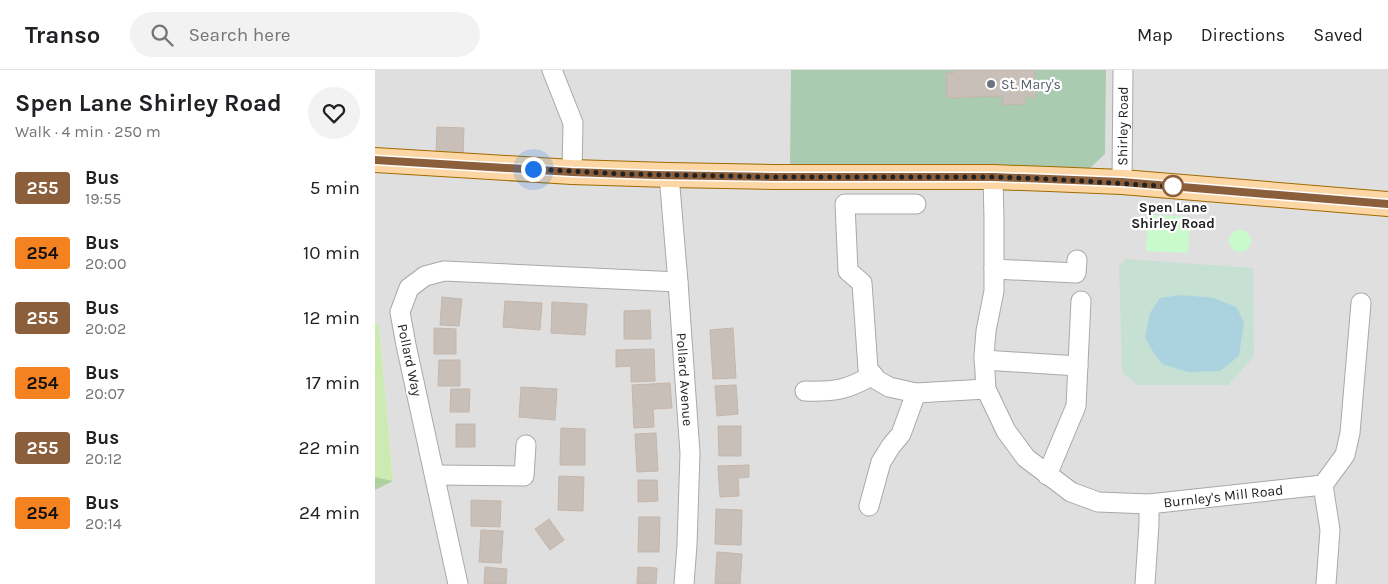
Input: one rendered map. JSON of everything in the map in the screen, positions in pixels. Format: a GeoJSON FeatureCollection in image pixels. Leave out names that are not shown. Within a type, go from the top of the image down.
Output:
{"type":"FeatureCollection","features":[{"type":"Feature","properties":{"kind":"main road"},"geometry":{"type":"LineString","coordinates":[[375,160],[572,172],[669,175],[993,177],[1122,182],[1388,204]]}},
{"type":"Feature","properties":{"kind":"street"},"geometry":{"type":"LineString","coordinates":[[552,70],[573,124],[572,172]]}},
{"type":"Feature","properties":{"kind":"street","name":"Shirley Road"},"geometry":{"type":"LineString","coordinates":[[1122,182],[1123,70]]}},
{"type":"Feature","properties":{"kind":"street","name":"Pollard Avenue"},"geometry":{"type":"LineString","coordinates":[[669,175],[690,453],[684,584]]}},
{"type":"Feature","properties":{"kind":"street","name":"Burnley's Mill Road"},"geometry":{"type":"LineString","coordinates":[[993,177],[995,220],[994,269],[984,360],[986,389],[1005,431],[1026,458],[1071,492],[1098,502],[1149,504],[1323,485]]}},
{"type":"Feature","properties":{"kind":"street"},"geometry":{"type":"LineString","coordinates":[[916,204],[845,204],[848,271],[862,283],[868,369],[877,380],[889,387],[915,393],[986,389]]}},
{"type":"Feature","properties":{"kind":"street"},"geometry":{"type":"LineString","coordinates":[[994,269],[1076,274],[1077,260]]}},
{"type":"Feature","properties":{"kind":"street","name":"Pollard Way"},"geometry":{"type":"LineString","coordinates":[[458,584],[400,312],[409,288],[425,276],[443,271],[678,282]]}},
{"type":"Feature","properties":{"kind":"street"},"geometry":{"type":"LineString","coordinates":[[1047,475],[1076,406],[1081,301]]}},
{"type":"Feature","properties":{"kind":"street"},"geometry":{"type":"LineString","coordinates":[[1326,584],[1330,530],[1323,485],[1345,455],[1350,433],[1361,303]]}},
{"type":"Feature","properties":{"kind":"street"},"geometry":{"type":"LineString","coordinates":[[984,360],[1078,366]]}},
{"type":"Feature","properties":{"kind":"street"},"geometry":{"type":"LineString","coordinates":[[805,391],[831,392],[847,388],[873,375]]}},
{"type":"Feature","properties":{"kind":"street"},"geometry":{"type":"LineString","coordinates":[[869,506],[881,462],[901,434],[915,393]]}},
{"type":"Feature","properties":{"kind":"street"},"geometry":{"type":"LineString","coordinates":[[435,475],[524,476],[527,445]]}},
{"type":"Feature","properties":{"kind":"street"},"geometry":{"type":"LineString","coordinates":[[1145,584],[1149,504]]}},
{"type":"Feature","properties":{"kind":"shaded area"},"geometry":{"type":"Polygon","coordinates":[[[375,70],[1388,70],[1388,584],[375,584],[375,490],[393,480],[379,325],[375,323],[375,70]]]}},
{"type":"Feature","properties":{"kind":"green space"},"geometry":{"type":"Polygon","coordinates":[[[791,70],[1106,70],[1105,154],[1090,168],[790,165],[791,70]]]}},
{"type":"Feature","properties":{"kind":"green space"},"geometry":{"type":"Polygon","coordinates":[[[1148,215],[1190,217],[1188,253],[1146,251],[1148,215]]]}},
{"type":"Feature","properties":{"kind":"green space"},"geometry":{"type":"Polygon","coordinates":[[[1240,230],[1248,233],[1251,241],[1248,249],[1240,252],[1232,249],[1229,241],[1232,233],[1240,230]]]}},
{"type":"Feature","properties":{"kind":"green space"},"geometry":{"type":"Polygon","coordinates":[[[1126,259],[1253,268],[1254,356],[1228,385],[1138,385],[1122,373],[1119,266],[1126,259]]]}},
{"type":"Feature","properties":{"kind":"green space"},"geometry":{"type":"Polygon","coordinates":[[[375,323],[379,325],[393,481],[375,477],[375,323]]]}},
{"type":"Feature","properties":{"kind":"green space"},"geometry":{"type":"Polygon","coordinates":[[[375,477],[393,481],[375,490],[375,477]]]}},
{"type":"Feature","properties":{"kind":"water"},"geometry":{"type":"Polygon","coordinates":[[[1181,295],[1214,298],[1236,307],[1244,322],[1239,356],[1220,371],[1188,372],[1162,364],[1145,337],[1150,313],[1160,298],[1181,295]]]}},
{"type":"Feature","properties":{"kind":"building","name":"St. Mary's"},"geometry":{"type":"Polygon","coordinates":[[[954,70],[1035,70],[1036,97],[1025,97],[1025,104],[1003,105],[1002,96],[947,98],[946,73],[954,73],[954,70]]]}},
{"type":"Feature","properties":{"kind":"building"},"geometry":{"type":"Polygon","coordinates":[[[437,127],[464,128],[463,155],[436,154],[437,127]]]}},
{"type":"Feature","properties":{"kind":"building"},"geometry":{"type":"Polygon","coordinates":[[[442,297],[462,299],[459,326],[440,325],[442,297]]]}},
{"type":"Feature","properties":{"kind":"building"},"geometry":{"type":"Polygon","coordinates":[[[505,301],[542,303],[540,330],[503,327],[505,301]]]}},
{"type":"Feature","properties":{"kind":"building"},"geometry":{"type":"Polygon","coordinates":[[[552,302],[587,304],[585,335],[551,333],[552,302]]]}},
{"type":"Feature","properties":{"kind":"building"},"geometry":{"type":"Polygon","coordinates":[[[650,310],[651,339],[624,339],[624,311],[650,310]]]}},
{"type":"Feature","properties":{"kind":"building"},"geometry":{"type":"Polygon","coordinates":[[[434,328],[456,329],[456,354],[434,354],[434,328]]]}},
{"type":"Feature","properties":{"kind":"building"},"geometry":{"type":"Polygon","coordinates":[[[733,328],[736,378],[713,379],[710,330],[733,328]]]}},
{"type":"Feature","properties":{"kind":"building"},"geometry":{"type":"Polygon","coordinates":[[[654,349],[655,381],[631,382],[631,366],[616,367],[616,350],[654,349]]]}},
{"type":"Feature","properties":{"kind":"building"},"geometry":{"type":"Polygon","coordinates":[[[439,360],[460,360],[460,386],[438,386],[439,360]]]}},
{"type":"Feature","properties":{"kind":"building"},"geometry":{"type":"Polygon","coordinates":[[[670,383],[672,408],[653,409],[654,427],[634,428],[632,385],[670,383]]]}},
{"type":"Feature","properties":{"kind":"building"},"geometry":{"type":"Polygon","coordinates":[[[736,385],[738,414],[717,416],[715,386],[736,385]]]}},
{"type":"Feature","properties":{"kind":"building"},"geometry":{"type":"Polygon","coordinates":[[[521,387],[557,389],[555,420],[519,417],[521,387]]]}},
{"type":"Feature","properties":{"kind":"building"},"geometry":{"type":"Polygon","coordinates":[[[451,389],[470,389],[469,412],[450,412],[451,389]]]}},
{"type":"Feature","properties":{"kind":"building"},"geometry":{"type":"Polygon","coordinates":[[[456,424],[475,424],[475,447],[456,447],[456,424]]]}},
{"type":"Feature","properties":{"kind":"building"},"geometry":{"type":"Polygon","coordinates":[[[718,426],[741,426],[741,456],[719,456],[718,426]]]}},
{"type":"Feature","properties":{"kind":"building"},"geometry":{"type":"Polygon","coordinates":[[[561,428],[585,429],[585,465],[560,465],[561,428]]]}},
{"type":"Feature","properties":{"kind":"building"},"geometry":{"type":"Polygon","coordinates":[[[656,433],[658,471],[637,472],[635,434],[656,433]]]}},
{"type":"Feature","properties":{"kind":"building"},"geometry":{"type":"Polygon","coordinates":[[[749,465],[749,477],[738,478],[739,496],[720,497],[718,466],[749,465]]]}},
{"type":"Feature","properties":{"kind":"building"},"geometry":{"type":"Polygon","coordinates":[[[559,476],[584,477],[583,511],[558,510],[559,476]]]}},
{"type":"Feature","properties":{"kind":"building"},"geometry":{"type":"Polygon","coordinates":[[[638,480],[657,480],[658,501],[638,502],[638,480]]]}},
{"type":"Feature","properties":{"kind":"building"},"geometry":{"type":"Polygon","coordinates":[[[471,500],[501,501],[500,527],[471,526],[471,500]]]}},
{"type":"Feature","properties":{"kind":"building"},"geometry":{"type":"Polygon","coordinates":[[[716,509],[742,510],[741,545],[715,544],[716,509]]]}},
{"type":"Feature","properties":{"kind":"building"},"geometry":{"type":"Polygon","coordinates":[[[639,517],[660,517],[659,552],[638,552],[639,517]]]}},
{"type":"Feature","properties":{"kind":"building"},"geometry":{"type":"Polygon","coordinates":[[[549,519],[564,540],[550,550],[535,529],[549,519]]]}},
{"type":"Feature","properties":{"kind":"building"},"geometry":{"type":"Polygon","coordinates":[[[481,530],[503,531],[501,563],[479,562],[481,530]]]}},
{"type":"Feature","properties":{"kind":"building"},"geometry":{"type":"Polygon","coordinates":[[[717,552],[742,554],[740,584],[715,584],[717,552]]]}},
{"type":"Feature","properties":{"kind":"building"},"geometry":{"type":"Polygon","coordinates":[[[485,567],[507,569],[506,584],[484,584],[485,567]]]}},
{"type":"Feature","properties":{"kind":"building"},"geometry":{"type":"Polygon","coordinates":[[[638,567],[657,568],[656,584],[637,584],[638,567]]]}},
{"type":"Feature","properties":{"kind":"bus line","name":"255"},"geometry":{"type":"LineString","coordinates":[[375,160],[654,175],[993,177],[1122,182],[1388,204]]}},
{"type":"Feature","properties":{"kind":"place","name":"St. Mary's"},"geometry":{"type":"Point","coordinates":[991,84]}},
{"type":"Feature","properties":{"kind":"place","name":"Spen Lane Shirley Road"},"geometry":{"type":"Point","coordinates":[1173,186]}},
{"type":"Feature","properties":{"kind":"route"},"geometry":{"type":"LineString","coordinates":[[533,169],[625,174],[775,177],[993,177],[1122,182],[1177,187],[1173,186]]}}]}
